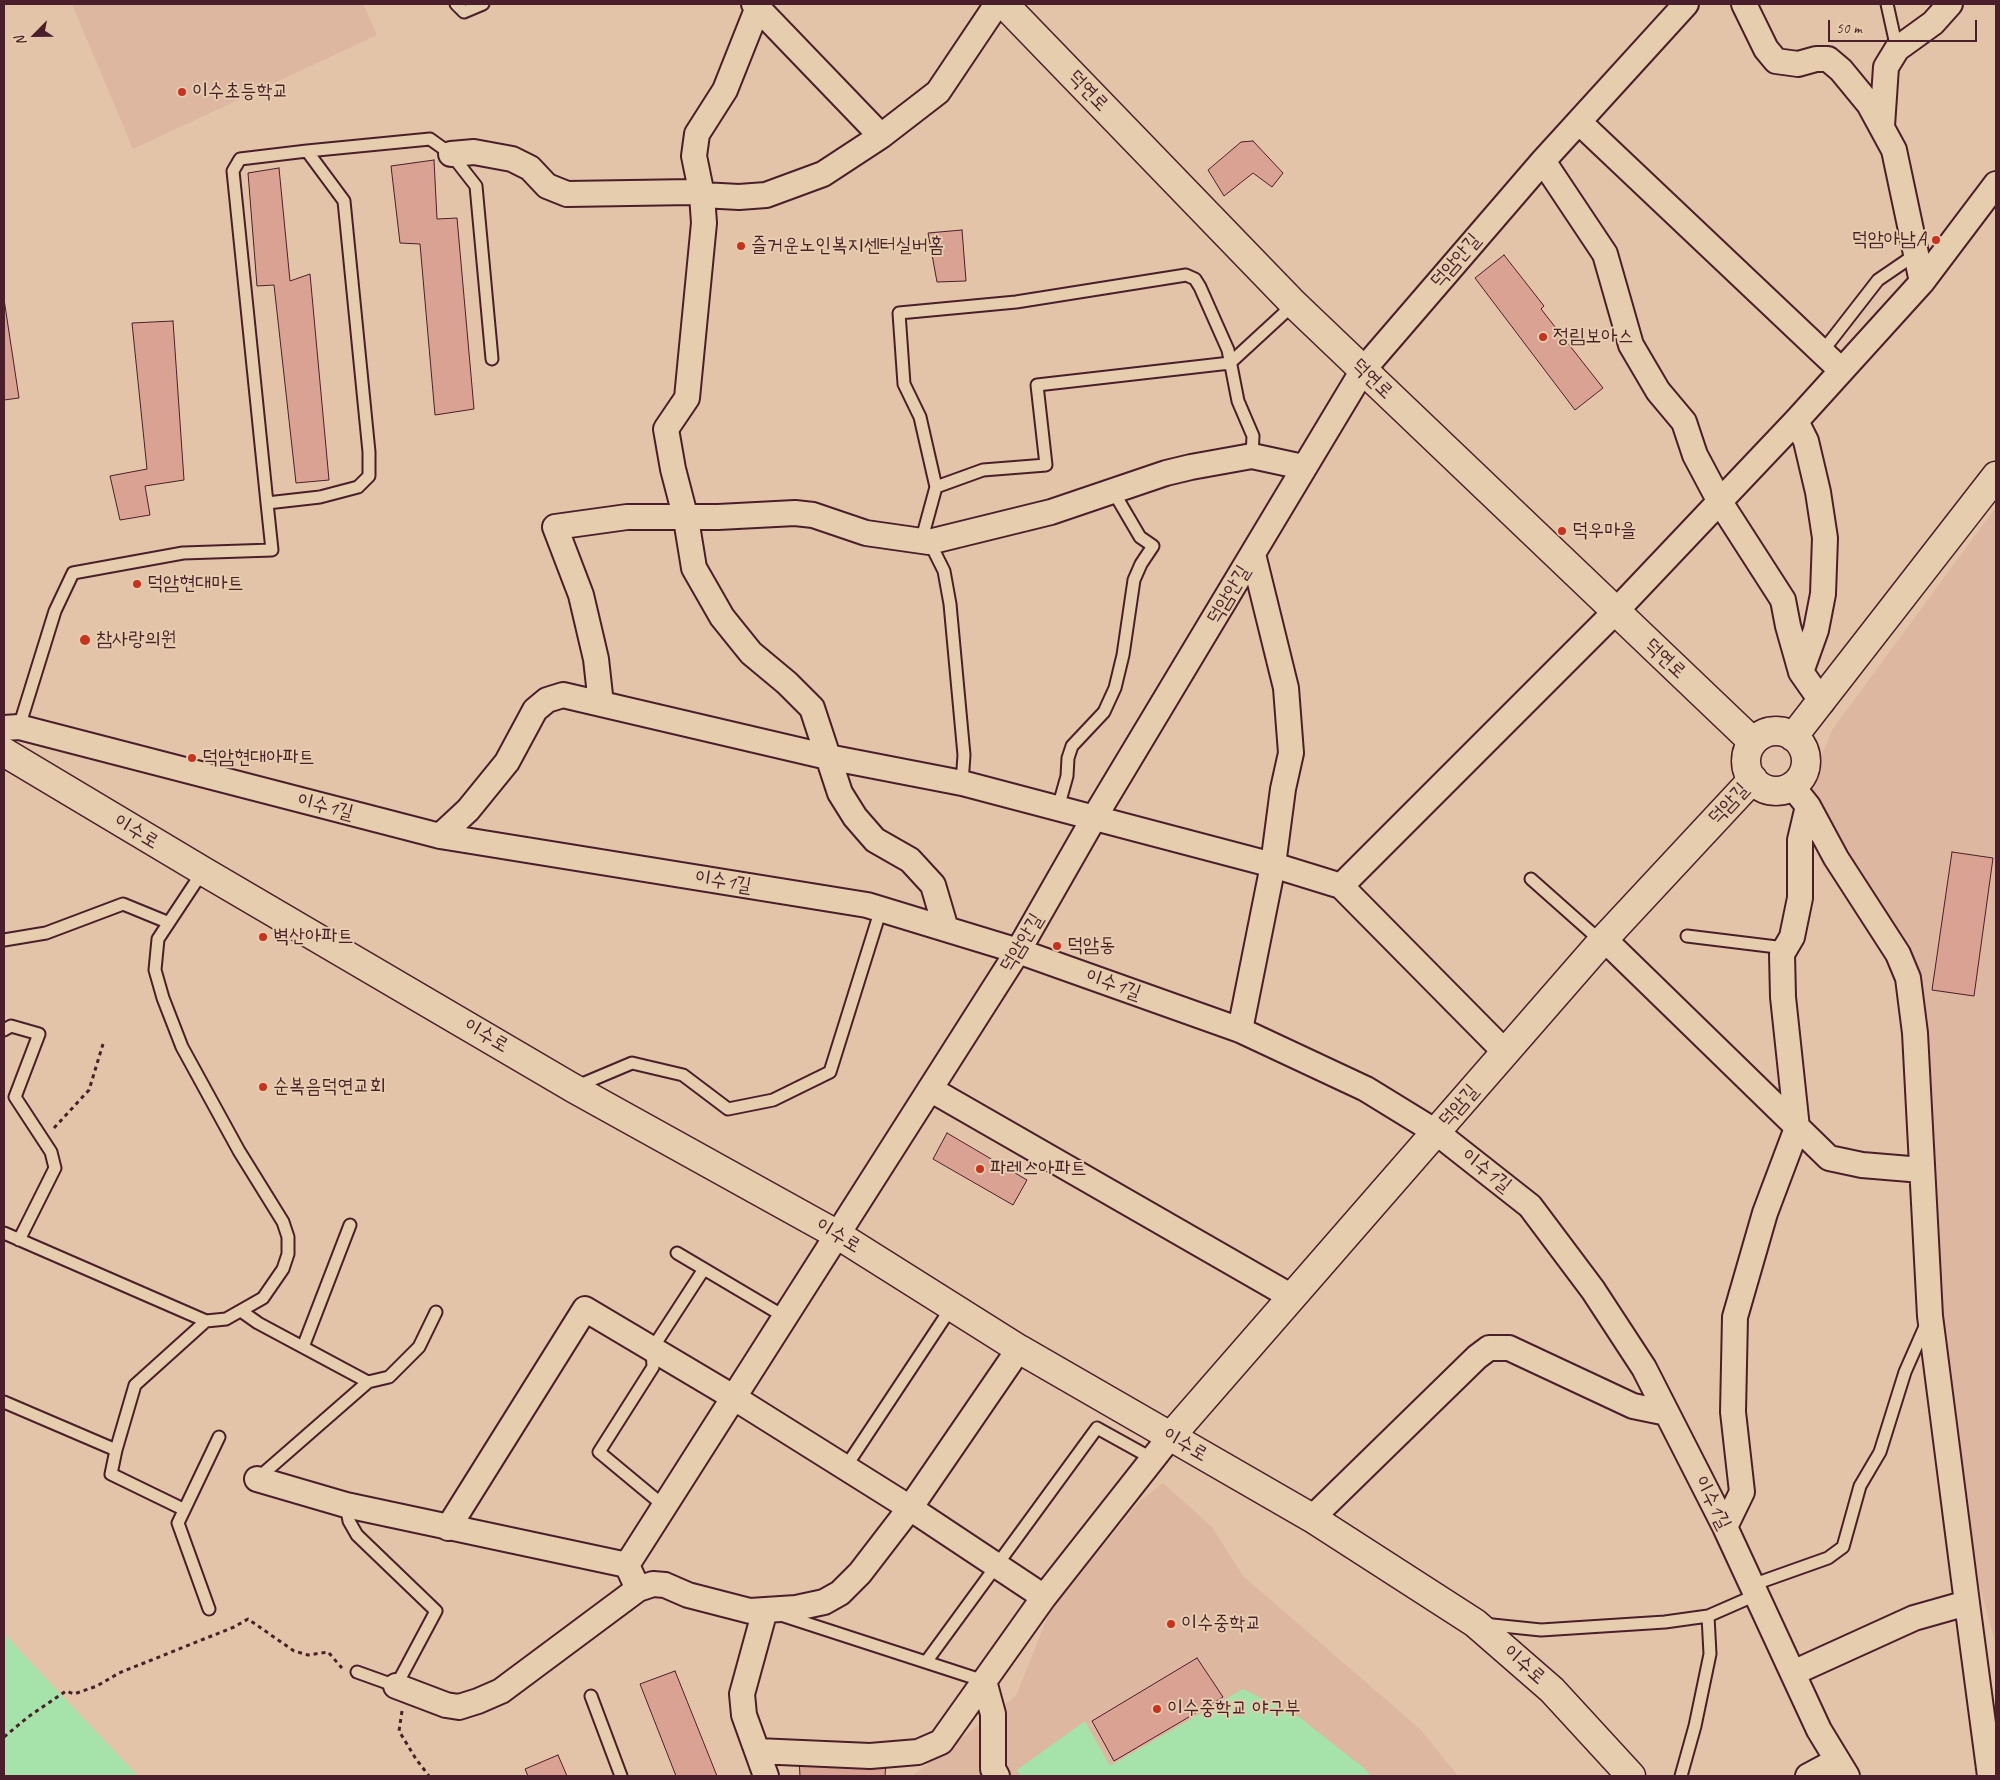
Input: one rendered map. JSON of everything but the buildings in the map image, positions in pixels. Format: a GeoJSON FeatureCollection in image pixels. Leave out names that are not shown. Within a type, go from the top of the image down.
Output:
{"type":"FeatureCollection","features":[{"type":"Feature","properties":{"kind":"street"},"geometry":{"type":"LineString","coordinates":[[451,154],[474,152],[512,159],[530,168],[547,186],[568,194],[692,192],[702,195],[739,197],[766,195],[791,188],[823,174],[881,136],[938,92],[997,4]]}},
{"type":"Feature","properties":{"kind":"street","name":"덕연로"},"geometry":{"type":"LineString","coordinates":[[1004,4],[1294,304],[1753,742]]}},
{"type":"Feature","properties":{"kind":"street","name":"덕암안길"},"geometry":{"type":"LineString","coordinates":[[627,1565],[1018,951],[1094,818],[1253,554],[1302,467],[1363,370],[1543,161],[1686,4]]}},
{"type":"Feature","properties":{"kind":"street"},"geometry":{"type":"LineString","coordinates":[[1744,4],[1766,49],[1776,61],[1798,64],[1816,59],[1828,59],[1841,70],[1869,104],[1894,150],[1922,282]]}},
{"type":"Feature","properties":{"kind":"street"},"geometry":{"type":"LineString","coordinates":[[1882,128],[1886,67],[1897,49],[1933,23],[1950,4]]}},
{"type":"Feature","properties":{"kind":"street"},"geometry":{"type":"LineString","coordinates":[[881,136],[756,5],[725,90],[696,134],[694,156],[702,195],[704,223],[687,398],[666,429],[694,568],[722,617],[751,653],[787,682],[812,708],[840,793],[855,817],[875,840],[918,867],[933,885],[946,929]]}},
{"type":"Feature","properties":{"kind":"street"},"geometry":{"type":"LineString","coordinates":[[1579,122],[1841,370]]}},
{"type":"Feature","properties":{"kind":"street"},"geometry":{"type":"LineString","coordinates":[[1543,161],[1605,254],[1631,345],[1658,391],[1684,422],[1695,455],[1720,502],[1783,600],[1801,672],[1822,702]]}},
{"type":"Feature","properties":{"kind":"street"},"geometry":{"type":"LineString","coordinates":[[1342,886],[1615,612],[1796,421],[1922,282],[1996,184]]}},
{"type":"Feature","properties":{"kind":"street"},"geometry":{"type":"LineString","coordinates":[[1796,421],[1806,441],[1818,492],[1825,538],[1823,594],[1816,630],[1801,672]]}},
{"type":"Feature","properties":{"kind":"street"},"geometry":{"type":"LineString","coordinates":[[601,704],[596,658],[581,595],[555,527],[627,516],[718,517],[795,513],[813,515],[866,532],[929,542],[1051,512],[1166,473],[1252,456],[1302,467]]}},
{"type":"Feature","properties":{"kind":"street"},"geometry":{"type":"LineString","coordinates":[[1793,737],[1996,476]]}},
{"type":"Feature","properties":{"kind":"street"},"geometry":{"type":"LineString","coordinates":[[1240,1030],[1273,865],[1283,790],[1291,753],[1286,688],[1253,554]]}},
{"type":"Feature","properties":{"kind":"street"},"geometry":{"type":"LineString","coordinates":[[440,836],[468,810],[507,762],[535,710],[546,700],[563,695],[828,756],[962,782],[1273,865],[1342,886],[1505,1052]]}},
{"type":"Feature","properties":{"kind":"street","name":"이수1길"},"geometry":{"type":"LineString","coordinates":[[11,728],[440,836],[868,905],[1018,951],[1240,1030],[1366,1088],[1436,1132],[1530,1206],[1593,1290],[1644,1368],[1725,1527],[1819,1730],[1841,1768],[1808,1776]]}},
{"type":"Feature","properties":{"kind":"street"},"geometry":{"type":"LineString","coordinates":[[1725,1527],[1742,1492],[1733,1412],[1735,1317],[1765,1213],[1797,1128],[1783,997],[1782,954],[1792,937],[1800,898],[1800,796],[1802,776],[1806,767],[1803,748],[1793,737],[1780,731],[1770,732],[1753,742],[1746,760],[1753,779],[1768,790],[1800,796],[1836,858],[1898,954],[1908,978],[1915,1033],[1930,1316],[1990,1776]]}},
{"type":"Feature","properties":{"kind":"street","name":"이수로"},"geometry":{"type":"LineString","coordinates":[[9,758],[573,1088],[838,1234],[951,1308],[1019,1349],[1312,1518],[1475,1623],[1552,1690],[1631,1776]]}},
{"type":"Feature","properties":{"kind":"street","name":"덕암길"},"geometry":{"type":"LineString","coordinates":[[1170,1437],[1603,941],[1753,779]]}},
{"type":"Feature","properties":{"kind":"street"},"geometry":{"type":"LineString","coordinates":[[1603,941],[1829,1158],[1862,1165],[1922,1170]]}},
{"type":"Feature","properties":{"kind":"street"},"geometry":{"type":"LineString","coordinates":[[930,1089],[1292,1297]]}},
{"type":"Feature","properties":{"kind":"street"},"geometry":{"type":"LineString","coordinates":[[448,1528],[585,1309],[733,1396],[910,1508],[1044,1597]]}},
{"type":"Feature","properties":{"kind":"street"},"geometry":{"type":"LineString","coordinates":[[1312,1518],[1477,1357],[1490,1348],[1509,1348],[1633,1406],[1667,1413]]}},
{"type":"Feature","properties":{"kind":"street"},"geometry":{"type":"LineString","coordinates":[[402,1689],[446,1705],[459,1707],[501,1691],[638,1588],[653,1584],[665,1585],[688,1595],[750,1611],[808,1606],[824,1602],[840,1593],[860,1573],[910,1508],[1019,1349]]}},
{"type":"Feature","properties":{"kind":"street"},"geometry":{"type":"LineString","coordinates":[[757,1752],[870,1756],[918,1752],[941,1742],[1044,1597],[1170,1437]]}},
{"type":"Feature","properties":{"kind":"street"},"geometry":{"type":"LineString","coordinates":[[257,1480],[346,1505],[627,1565],[638,1588]]}},
{"type":"Feature","properties":{"kind":"street"},"geometry":{"type":"LineString","coordinates":[[1793,1673],[1914,1618],[1967,1603]]}},
{"type":"Feature","properties":{"kind":"street"},"geometry":{"type":"LineString","coordinates":[[765,1610],[742,1694],[744,1715],[766,1776]]}},
{"type":"Feature","properties":{"kind":"street"},"geometry":{"type":"LineString","coordinates":[[984,1681],[992,1714],[994,1770],[996,1775]]}},
{"type":"Feature","properties":{"kind":"lane"},"geometry":{"type":"LineString","coordinates":[[456,4],[464,12],[483,4]]}},
{"type":"Feature","properties":{"kind":"lane"},"geometry":{"type":"LineString","coordinates":[[1887,4],[1897,49]]}},
{"type":"Feature","properties":{"kind":"lane"},"geometry":{"type":"LineString","coordinates":[[11,728],[55,611],[73,572],[183,553],[272,550],[233,171],[240,159],[430,139],[451,154],[476,186],[492,359]]}},
{"type":"Feature","properties":{"kind":"lane"},"geometry":{"type":"LineString","coordinates":[[267,502],[320,497],[358,487],[369,476],[368,442],[344,201],[308,151]]}},
{"type":"Feature","properties":{"kind":"lane"},"geometry":{"type":"LineString","coordinates":[[1822,352],[1878,280],[1916,254]]}},
{"type":"Feature","properties":{"kind":"lane"},"geometry":{"type":"LineString","coordinates":[[962,782],[964,755],[950,604],[944,571],[924,531],[936,487],[920,416],[904,384],[898,314],[1016,302],[1186,275],[1195,279],[1200,287],[1228,350],[1238,401],[1252,436],[1252,456]]}},
{"type":"Feature","properties":{"kind":"lane"},"geometry":{"type":"LineString","coordinates":[[936,487],[983,470],[1046,465],[1037,385],[1230,363],[1294,304]]}},
{"type":"Feature","properties":{"kind":"lane"},"geometry":{"type":"LineString","coordinates":[[1058,808],[1067,776],[1068,758],[1072,746],[1104,712],[1116,688],[1134,580],[1141,564],[1153,546],[1140,537],[1113,491]]}},
{"type":"Feature","properties":{"kind":"lane"},"geometry":{"type":"LineString","coordinates":[[4,1233],[206,1321],[226,1319],[264,1298],[283,1269],[288,1254],[288,1237],[273,1203],[239,1151],[206,1092],[170,1019],[155,970],[158,939],[203,872]]}},
{"type":"Feature","properties":{"kind":"lane"},"geometry":{"type":"LineString","coordinates":[[1531,879],[1603,941]]}},
{"type":"Feature","properties":{"kind":"lane"},"geometry":{"type":"LineString","coordinates":[[4,940],[46,933],[123,904],[168,922]]}},
{"type":"Feature","properties":{"kind":"lane"},"geometry":{"type":"LineString","coordinates":[[573,1088],[632,1063],[683,1074],[705,1094],[728,1109],[773,1100],[830,1072],[881,909]]}},
{"type":"Feature","properties":{"kind":"lane"},"geometry":{"type":"LineString","coordinates":[[1687,936],[1785,948]]}},
{"type":"Feature","properties":{"kind":"lane"},"geometry":{"type":"LineString","coordinates":[[4,1030],[11,1026],[38,1034],[15,1097],[51,1152],[55,1168],[19,1240]]}},
{"type":"Feature","properties":{"kind":"lane"},"geometry":{"type":"LineString","coordinates":[[303,1347],[350,1225]]}},
{"type":"Feature","properties":{"kind":"lane"},"geometry":{"type":"LineString","coordinates":[[677,1253],[785,1316]]}},
{"type":"Feature","properties":{"kind":"lane"},"geometry":{"type":"LineString","coordinates":[[664,1506],[599,1452],[653,1366],[652,1349],[704,1269]]}},
{"type":"Feature","properties":{"kind":"lane"},"geometry":{"type":"LineString","coordinates":[[845,1468],[951,1308]]}},
{"type":"Feature","properties":{"kind":"lane"},"geometry":{"type":"LineString","coordinates":[[241,1311],[368,1382]]}},
{"type":"Feature","properties":{"kind":"lane"},"geometry":{"type":"LineString","coordinates":[[257,1480],[368,1382],[389,1377],[419,1347],[436,1312]]}},
{"type":"Feature","properties":{"kind":"lane"},"geometry":{"type":"LineString","coordinates":[[1475,1623],[1542,1630],[1598,1628],[1708,1616],[1754,1590],[1828,1558],[1843,1547],[1860,1486],[1880,1452],[1904,1372],[1930,1316]]}},
{"type":"Feature","properties":{"kind":"lane"},"geometry":{"type":"LineString","coordinates":[[184,1509],[111,1474],[135,1386],[206,1321]]}},
{"type":"Feature","properties":{"kind":"lane"},"geometry":{"type":"LineString","coordinates":[[4,1402],[116,1450]]}},
{"type":"Feature","properties":{"kind":"lane"},"geometry":{"type":"LineString","coordinates":[[926,1662],[1097,1428],[1153,1459]]}},
{"type":"Feature","properties":{"kind":"lane"},"geometry":{"type":"LineString","coordinates":[[209,1609],[178,1523],[219,1437]]}},
{"type":"Feature","properties":{"kind":"lane"},"geometry":{"type":"LineString","coordinates":[[346,1505],[349,1521],[357,1535],[436,1611],[402,1689],[357,1672]]}},
{"type":"Feature","properties":{"kind":"lane"},"geometry":{"type":"LineString","coordinates":[[765,1610],[984,1681]]}},
{"type":"Feature","properties":{"kind":"lane"},"geometry":{"type":"LineString","coordinates":[[1680,1776],[1695,1726],[1710,1654],[1708,1616]]}},
{"type":"Feature","properties":{"kind":"lane"},"geometry":{"type":"LineString","coordinates":[[591,1696],[621,1776]]}},
{"type":"Feature","properties":{"kind":"path"},"geometry":{"type":"LineString","coordinates":[[43,1139],[90,1090],[103,1044]]}},
{"type":"Feature","properties":{"kind":"path"},"geometry":{"type":"LineString","coordinates":[[4,1737],[28,1717],[66,1691],[74,1694],[97,1686],[119,1673],[234,1627],[248,1619],[294,1651],[308,1656],[328,1652],[349,1676],[357,1672]]}},
{"type":"Feature","properties":{"kind":"path"},"geometry":{"type":"LineString","coordinates":[[402,1689],[399,1731],[416,1759],[430,1776]]}},
{"type":"Feature","properties":{"kind":"shaded area","name":"이수초등학교"},"geometry":{"type":"Polygon","coordinates":[[[72,4],[363,4],[377,35],[133,149],[72,4]]]}},
{"type":"Feature","properties":{"kind":"shaded area"},"geometry":{"type":"Polygon","coordinates":[[[1996,507],[1996,1646],[1979,1584],[1941,1326],[1929,1055],[1920,989],[1892,925],[1809,787],[1832,730],[1996,507]]]}},
{"type":"Feature","properties":{"kind":"shaded area","name":"이수중학교"},"geometry":{"type":"Polygon","coordinates":[[[1163,1483],[1212,1527],[1243,1576],[1420,1729],[1458,1776],[912,1776],[1016,1696],[1050,1611],[1140,1501],[1163,1483]]]}},
{"type":"Feature","properties":{"kind":"green space"},"geometry":{"type":"Polygon","coordinates":[[[4,1633],[37,1669],[138,1776],[4,1776],[4,1633]]]}},
{"type":"Feature","properties":{"kind":"green space"},"geometry":{"type":"Polygon","coordinates":[[[1243,1689],[1299,1717],[1365,1769],[1371,1776],[1021,1776],[1017,1770],[1085,1721],[1110,1766],[1243,1689]]]}},
{"type":"Feature","properties":{"kind":"place","name":"이수초등학교"},"geometry":{"type":"Point","coordinates":[182,92]}},
{"type":"Feature","properties":{"kind":"place","name":"덕암아남A"},"geometry":{"type":"Point","coordinates":[1936,240]}},
{"type":"Feature","properties":{"kind":"place","name":"즐거운노인복지센터실버홈"},"geometry":{"type":"Point","coordinates":[741,246]}},
{"type":"Feature","properties":{"kind":"place","name":"정림보아스"},"geometry":{"type":"Point","coordinates":[1543,337]}},
{"type":"Feature","properties":{"kind":"place","name":"덕우마을"},"geometry":{"type":"Point","coordinates":[1562,531]}},
{"type":"Feature","properties":{"kind":"place","name":"덕암현대마트"},"geometry":{"type":"Point","coordinates":[137,584]}},
{"type":"Feature","properties":{"kind":"place","name":"참사랑의원"},"geometry":{"type":"Point","coordinates":[85,640]}},
{"type":"Feature","properties":{"kind":"place","name":"덕암현대아파트"},"geometry":{"type":"Point","coordinates":[192,758]}},
{"type":"Feature","properties":{"kind":"place","name":"벽산아파트"},"geometry":{"type":"Point","coordinates":[263,937]}},
{"type":"Feature","properties":{"kind":"place","name":"덕암동"},"geometry":{"type":"Point","coordinates":[1057,946]}},
{"type":"Feature","properties":{"kind":"place","name":"순복음덕연교회"},"geometry":{"type":"Point","coordinates":[263,1087]}},
{"type":"Feature","properties":{"kind":"place","name":"파레스아파트"},"geometry":{"type":"Point","coordinates":[980,1169]}},
{"type":"Feature","properties":{"kind":"place","name":"이수중학교"},"geometry":{"type":"Point","coordinates":[1171,1624]}},
{"type":"Feature","properties":{"kind":"place","name":"이수중학교 야구부"},"geometry":{"type":"Point","coordinates":[1157,1709]}}]}
